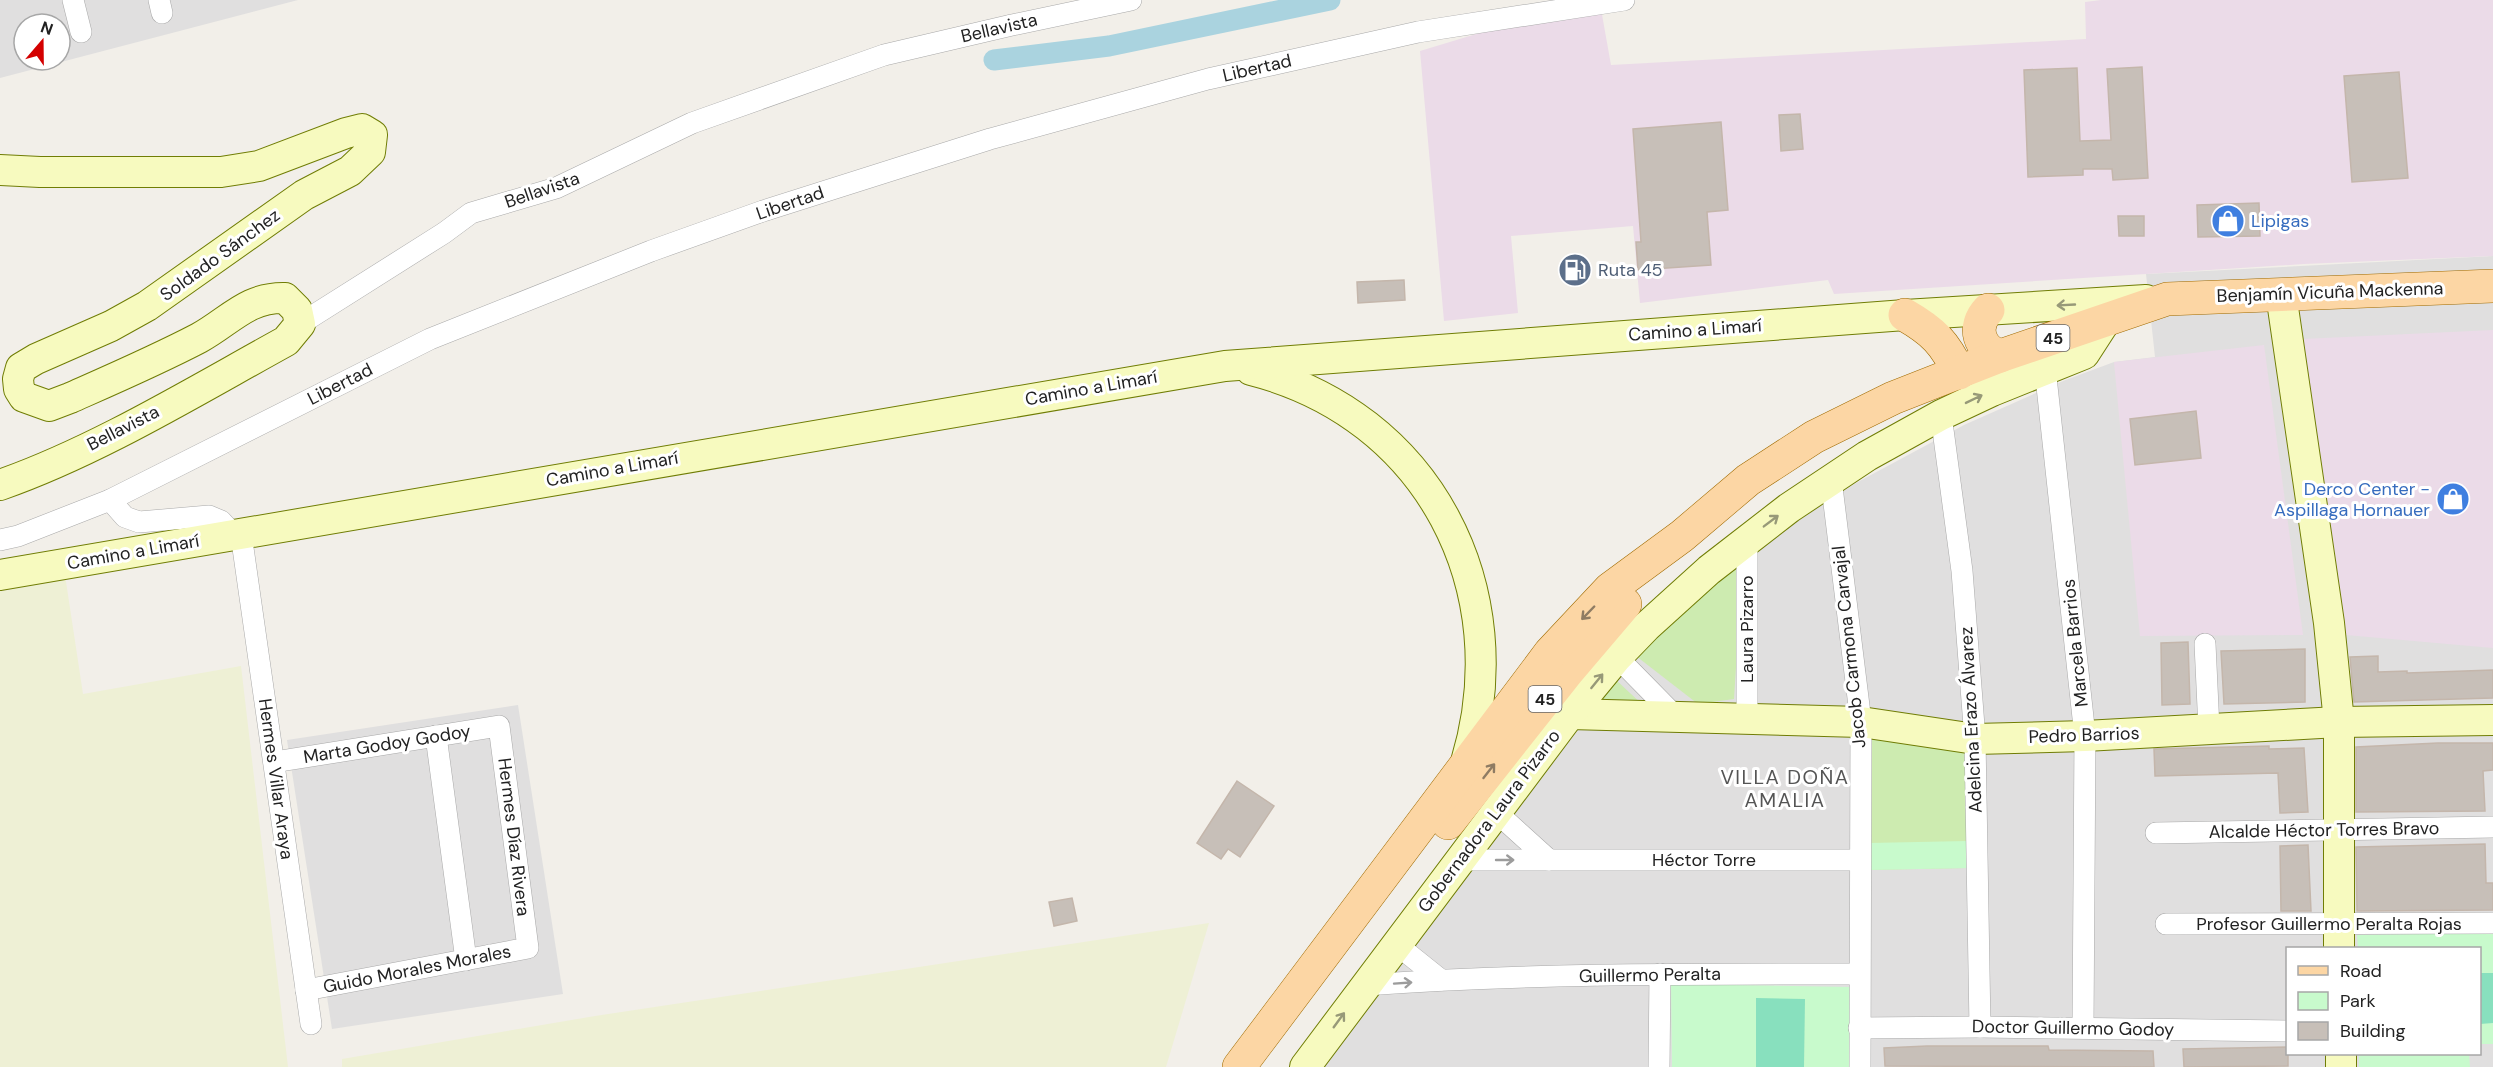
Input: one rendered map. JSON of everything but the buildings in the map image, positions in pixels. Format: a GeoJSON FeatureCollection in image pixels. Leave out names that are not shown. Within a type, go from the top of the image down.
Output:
{"type":"FeatureCollection","features":[{"type":"Feature","properties":{"kind":"main road","name":"Benjamín Vicuña Mackenna"},"geometry":{"type":"LineString","coordinates":[[2167,299],[2493,286]]}},
{"type":"Feature","properties":{"kind":"main road","name":"Gobernadora Laura Pizarro"},"geometry":{"type":"LineString","coordinates":[[1239,1067],[1550,653],[1603,597],[1682,536],[1748,480],[1814,437],[1893,398],[2000,356],[2167,299]]}},
{"type":"Feature","properties":{"kind":"main road"},"geometry":{"type":"LineString","coordinates":[[1988,310],[1980,321],[1979,334],[1984,346],[2000,356]]}},
{"type":"Feature","properties":{"kind":"main road"},"geometry":{"type":"LineString","coordinates":[[1905,315],[1926,327],[1939,338],[1959,373]]}},
{"type":"Feature","properties":{"kind":"main road","name":"Gobernadora Laura Pizarro"},"geometry":{"type":"LineString","coordinates":[[1262,1067],[1413,866],[1568,671],[1682,536]]}},
{"type":"Feature","properties":{"kind":"main road"},"geometry":{"type":"LineString","coordinates":[[1413,866],[1466,762]]}},
{"type":"Feature","properties":{"kind":"street"},"geometry":{"type":"LineString","coordinates":[[73,0],[81,32]]}},
{"type":"Feature","properties":{"kind":"street","name":"Bellavista"},"geometry":{"type":"LineString","coordinates":[[0,485],[33,473],[143,419],[286,341],[300,324],[444,233],[471,213],[556,188],[692,123],[884,55],[1131,0]]}},
{"type":"Feature","properties":{"kind":"street","name":"Libertad"},"geometry":{"type":"LineString","coordinates":[[0,540],[18,536],[110,500],[430,339],[651,251],[808,196],[990,139],[1255,68],[1418,32],[1624,0]]}},
{"type":"Feature","properties":{"kind":"street","name":"Soldado Sánchez"},"geometry":{"type":"LineString","coordinates":[[0,170],[221,172],[259,166],[362,129],[372,135],[370,152],[350,171],[304,195],[147,306],[28,363],[21,368],[18,379],[19,389],[24,397],[49,406],[200,337],[250,304],[267,298],[285,298],[297,310],[300,324]]}},
{"type":"Feature","properties":{"kind":"street"},"geometry":{"type":"LineString","coordinates":[[2281,294],[2329,623],[2339,722],[2338,937]]}},
{"type":"Feature","properties":{"kind":"street","name":"Camino a Limarí"},"geometry":{"type":"LineString","coordinates":[[0,575],[1225,366],[1905,315],[2167,299]]}},
{"type":"Feature","properties":{"kind":"street","name":"Gobernadora Laura Pizarro"},"geometry":{"type":"LineString","coordinates":[[1305,1067],[1570,714],[1617,657],[1677,598],[1747,539],[1831,479],[1941,415],[2045,368],[2084,354],[2106,320]]}},
{"type":"Feature","properties":{"kind":"street"},"geometry":{"type":"LineString","coordinates":[[1329,398],[1338,356]]}},
{"type":"Feature","properties":{"kind":"street","name":"Camino a Limarí"},"geometry":{"type":"LineString","coordinates":[[1225,366],[1275,376],[1329,398],[1371,429],[1401,457],[1438,507],[1464,562],[1475,602],[1482,652],[1478,713],[1466,762]]}},
{"type":"Feature","properties":{"kind":"street","name":"Marcela Barrios"},"geometry":{"type":"LineString","coordinates":[[2045,368],[2085,736],[2083,1028]]}},
{"type":"Feature","properties":{"kind":"street","name":"Adelcina Erazo Álvarez"},"geometry":{"type":"LineString","coordinates":[[1941,415],[1962,571],[1975,739],[1980,1027]]}},
{"type":"Feature","properties":{"kind":"street","name":"Jacob Carmona Carvajal"},"geometry":{"type":"LineString","coordinates":[[1831,479],[1861,722],[1860,1067]]}},
{"type":"Feature","properties":{"kind":"street"},"geometry":{"type":"LineString","coordinates":[[110,500],[125,516],[139,522],[209,516],[221,521],[237,534]]}},
{"type":"Feature","properties":{"kind":"street","name":"Hermes Villar Araya"},"geometry":{"type":"LineString","coordinates":[[237,534],[274,762],[311,1024]]}},
{"type":"Feature","properties":{"kind":"street","name":"Laura Pizarro"},"geometry":{"type":"LineString","coordinates":[[1747,539],[1748,719]]}},
{"type":"Feature","properties":{"kind":"street"},"geometry":{"type":"LineString","coordinates":[[2205,645],[2209,729]]}},
{"type":"Feature","properties":{"kind":"street"},"geometry":{"type":"LineString","coordinates":[[1617,657],[1677,718]]}},
{"type":"Feature","properties":{"kind":"street","name":"Pedro Barrios"},"geometry":{"type":"LineString","coordinates":[[1570,714],[1861,722],[1975,739],[2085,736],[2339,722],[2493,720]]}},
{"type":"Feature","properties":{"kind":"street","name":"Marta Godoy Godoy"},"geometry":{"type":"LineString","coordinates":[[274,762],[499,726]]}},
{"type":"Feature","properties":{"kind":"street","name":"Hermes Díaz Rivera"},"geometry":{"type":"LineString","coordinates":[[499,726],[528,948]]}},
{"type":"Feature","properties":{"kind":"street"},"geometry":{"type":"LineString","coordinates":[[436,736],[466,960]]}},
{"type":"Feature","properties":{"kind":"street"},"geometry":{"type":"LineString","coordinates":[[1496,812],[1549,860]]}},
{"type":"Feature","properties":{"kind":"street","name":"Alcalde Héctor Torres Bravo"},"geometry":{"type":"LineString","coordinates":[[2156,833],[2493,827]]}},
{"type":"Feature","properties":{"kind":"street","name":"Héctor Torre"},"geometry":{"type":"LineString","coordinates":[[1460,860],[1860,860]]}},
{"type":"Feature","properties":{"kind":"street","name":"Profesor Guillermo Peralta Rojas"},"geometry":{"type":"LineString","coordinates":[[2166,924],[2338,937],[2493,923]]}},
{"type":"Feature","properties":{"kind":"street"},"geometry":{"type":"LineString","coordinates":[[1396,944],[1441,980]]}},
{"type":"Feature","properties":{"kind":"street","name":"Guido Morales Morales"},"geometry":{"type":"LineString","coordinates":[[306,990],[528,948]]}},
{"type":"Feature","properties":{"kind":"street"},"geometry":{"type":"LineString","coordinates":[[1659,1067],[1660,974]]}},
{"type":"Feature","properties":{"kind":"street","name":"Guillermo Peralta"},"geometry":{"type":"LineString","coordinates":[[1365,985],[1441,980],[1660,974],[1859,974]]}},
{"type":"Feature","properties":{"kind":"street","name":"Doctor Guillermo Godoy"},"geometry":{"type":"LineString","coordinates":[[1859,1028],[1980,1027],[2286,1031]]}},
{"type":"Feature","properties":{"kind":"shaded area"},"geometry":{"type":"Polygon","coordinates":[[[0,0],[298,0],[72,59],[72,12],[12,12],[12,72],[23,72],[0,78],[0,0]]]}},
{"type":"Feature","properties":{"kind":"shaded area"},"geometry":{"type":"Polygon","coordinates":[[[2101,0],[2493,0],[2493,256],[2304,264],[1834,294],[1828,280],[1640,303],[1633,226],[1511,236],[1518,313],[1444,321],[1420,51],[1516,22],[1601,9],[1611,65],[2086,39],[2085,2],[2101,0]]]}},
{"type":"Feature","properties":{"kind":"shaded area"},"geometry":{"type":"Polygon","coordinates":[[[2493,256],[2493,1067],[1317,1067],[1615,679],[1743,557],[1856,483],[1964,425],[2063,381],[2114,362],[2155,357],[2146,274],[2493,256]]]}},
{"type":"Feature","properties":{"kind":"shaded area"},"geometry":{"type":"Polygon","coordinates":[[[2493,330],[2493,648],[2346,635],[2303,339],[2493,330]]]}},
{"type":"Feature","properties":{"kind":"shaded area"},"geometry":{"type":"Polygon","coordinates":[[[2264,345],[2303,635],[2140,636],[2114,362],[2264,345]]]}},
{"type":"Feature","properties":{"kind":"shaded area"},"geometry":{"type":"Polygon","coordinates":[[[518,705],[563,994],[332,1029],[287,740],[518,705]]]}},
{"type":"Feature","properties":{"kind":"green space"},"geometry":{"type":"Polygon","coordinates":[[[1743,557],[1734,699],[1698,704],[1636,656],[1743,557]]]}},
{"type":"Feature","properties":{"kind":"green space"},"geometry":{"type":"Polygon","coordinates":[[[65,575],[83,694],[241,666],[288,1067],[0,1067],[0,585],[65,575]]]}},
{"type":"Feature","properties":{"kind":"green space"},"geometry":{"type":"Polygon","coordinates":[[[1615,679],[1646,708],[1588,709],[1615,679]]]}},
{"type":"Feature","properties":{"kind":"green space"},"geometry":{"type":"Polygon","coordinates":[[[1869,733],[1966,746],[1968,868],[1869,870],[1869,733]]]}},
{"type":"Feature","properties":{"kind":"green space"},"geometry":{"type":"Polygon","coordinates":[[[1967,841],[1968,868],[1869,870],[1869,843],[1967,841]]]}},
{"type":"Feature","properties":{"kind":"green space"},"geometry":{"type":"Polygon","coordinates":[[[1209,923],[1166,1067],[342,1067],[342,1059],[595,1016],[1209,923]]]}},
{"type":"Feature","properties":{"kind":"green space"},"geometry":{"type":"Polygon","coordinates":[[[2493,933],[2493,1044],[2481,1044],[2481,947],[2358,947],[2357,935],[2493,933]]]}},
{"type":"Feature","properties":{"kind":"green space"},"geometry":{"type":"Polygon","coordinates":[[[2481,973],[2493,973],[2493,1023],[2481,1024],[2481,973]]]}},
{"type":"Feature","properties":{"kind":"green space"},"geometry":{"type":"Polygon","coordinates":[[[1671,984],[1850,987],[1850,1067],[1672,1067],[1671,984]]]}},
{"type":"Feature","properties":{"kind":"green space"},"geometry":{"type":"Polygon","coordinates":[[[1756,998],[1805,999],[1804,1067],[1756,1067],[1756,998]]]}},
{"type":"Feature","properties":{"kind":"green space"},"geometry":{"type":"Polygon","coordinates":[[[2359,1055],[2469,1055],[2470,1067],[2359,1067],[2359,1055]]]}},
{"type":"Feature","properties":{"kind":"waterway"},"geometry":{"type":"LineString","coordinates":[[994,60],[1109,46],[1330,0]]}},
{"type":"Feature","properties":{"kind":"place","name":"Lipigas"},"geometry":{"type":"Point","coordinates":[2228,221]}},
{"type":"Feature","properties":{"kind":"place","name":"Ruta 45"},"geometry":{"type":"Point","coordinates":[1575,270]}},
{"type":"Feature","properties":{"kind":"place","name":"Derco Center - Aspillaga Hornauer"},"geometry":{"type":"Point","coordinates":[2453,499]}},
{"type":"Feature","properties":{"kind":"district","name":"VILLA DOÑA AMALIA"},"geometry":{"type":"Point","coordinates":[1785,788]}}]}
